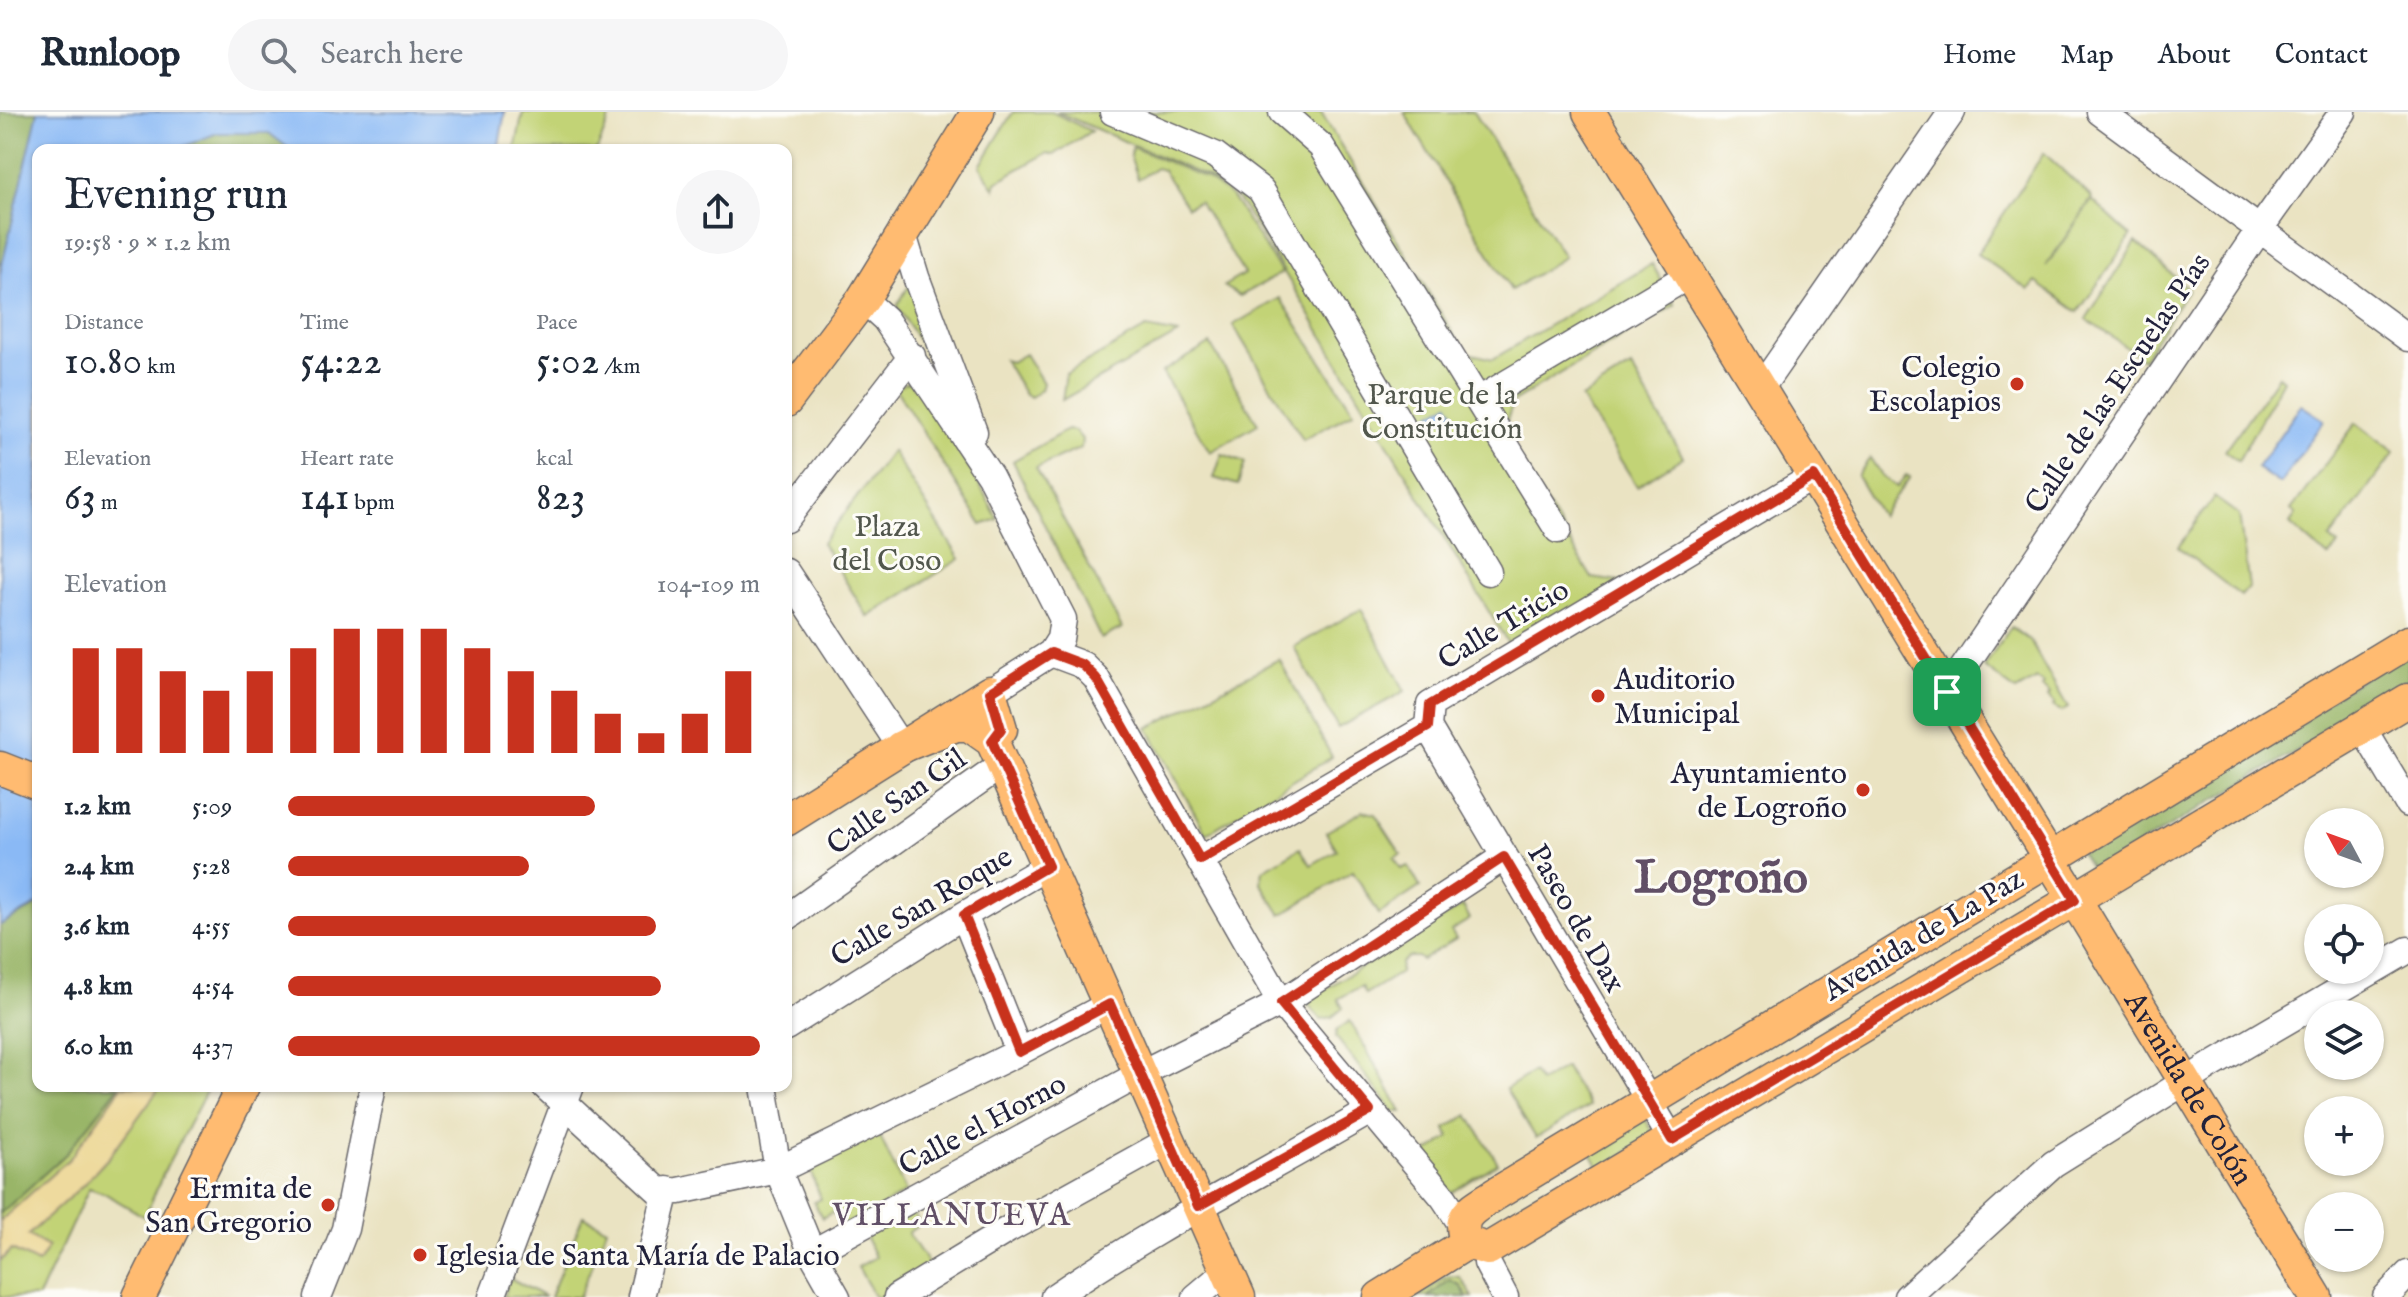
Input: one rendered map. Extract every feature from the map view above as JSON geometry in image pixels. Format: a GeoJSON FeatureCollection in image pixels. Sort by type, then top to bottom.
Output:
{"type":"FeatureCollection","features":[{"type":"Feature","properties":{"kind":"main road"},"geometry":{"type":"LineString","coordinates":[[792,393],[863,299],[902,231],[978,112]]}},
{"type":"Feature","properties":{"kind":"main road","name":"Avenida de Colón"},"geometry":{"type":"LineString","coordinates":[[1589,112],[2316,1297]]}},
{"type":"Feature","properties":{"kind":"main road","name":"Avenida de La Paz"},"geometry":{"type":"LineString","coordinates":[[1380,1297],[1473,1239],[1672,1140],[2408,642]]}},
{"type":"Feature","properties":{"kind":"main road"},"geometry":{"type":"LineString","coordinates":[[792,816],[990,692],[1001,729],[998,752]]}},
{"type":"Feature","properties":{"kind":"main road","name":"Avenida de La Paz"},"geometry":{"type":"LineString","coordinates":[[1473,1239],[1465,1216],[1647,1101],[2062,879],[2362,727],[2408,700]]}},
{"type":"Feature","properties":{"kind":"main road"},"geometry":{"type":"LineString","coordinates":[[901,747],[956,725],[969,725],[998,752],[1234,1284]]}},
{"type":"Feature","properties":{"kind":"main road"},"geometry":{"type":"LineString","coordinates":[[0,756],[32,769]]}},
{"type":"Feature","properties":{"kind":"main road"},"geometry":{"type":"LineString","coordinates":[[0,768],[32,781]]}},
{"type":"Feature","properties":{"kind":"main road"},"geometry":{"type":"LineString","coordinates":[[180,1212],[186,1164],[217,1092]]}},
{"type":"Feature","properties":{"kind":"main road"},"geometry":{"type":"LineString","coordinates":[[139,1297],[240,1092]]}},
{"type":"Feature","properties":{"kind":"main road"},"geometry":{"type":"LineString","coordinates":[[180,1212],[209,1182],[260,1092]]}},
{"type":"Feature","properties":{"kind":"street"},"geometry":{"type":"LineString","coordinates":[[1113,112],[1215,155],[1261,190],[1488,572]]}},
{"type":"Feature","properties":{"kind":"street"},"geometry":{"type":"LineString","coordinates":[[1282,112],[1321,146],[1558,530]]}},
{"type":"Feature","properties":{"kind":"street"},"geometry":{"type":"LineString","coordinates":[[1760,389],[1952,112]]}},
{"type":"Feature","properties":{"kind":"street"},"geometry":{"type":"LineString","coordinates":[[2100,112],[2408,338]]}},
{"type":"Feature","properties":{"kind":"street","name":"Calle de las Escuelas Pías"},"geometry":{"type":"LineString","coordinates":[[1947,692],[2259,230],[2343,112]]}},
{"type":"Feature","properties":{"kind":"street"},"geometry":{"type":"LineString","coordinates":[[902,231],[990,476]]}},
{"type":"Feature","properties":{"kind":"street"},"geometry":{"type":"LineString","coordinates":[[1479,400],[1676,283]]}},
{"type":"Feature","properties":{"kind":"street"},"geometry":{"type":"LineString","coordinates":[[863,299],[885,319],[912,356],[990,476],[1063,619],[1060,639],[1051,653],[990,692]]}},
{"type":"Feature","properties":{"kind":"street"},"geometry":{"type":"LineString","coordinates":[[792,511],[912,356]]}},
{"type":"Feature","properties":{"kind":"street","name":"Calle Tricio"},"geometry":{"type":"LineString","coordinates":[[1428,727],[1430,705],[1814,476]]}},
{"type":"Feature","properties":{"kind":"street"},"geometry":{"type":"LineString","coordinates":[[794,605],[901,747]]}},
{"type":"Feature","properties":{"kind":"street"},"geometry":{"type":"LineString","coordinates":[[1051,653],[1083,665],[1096,678],[1281,1003],[1444,1198],[1473,1239],[1505,1297]]}},
{"type":"Feature","properties":{"kind":"street"},"geometry":{"type":"LineString","coordinates":[[1200,860],[1428,727]]}},
{"type":"Feature","properties":{"kind":"street","name":"Paseo de Dax"},"geometry":{"type":"LineString","coordinates":[[1428,727],[1672,1140]]}},
{"type":"Feature","properties":{"kind":"street"},"geometry":{"type":"LineString","coordinates":[[2362,727],[2408,804]]}},
{"type":"Feature","properties":{"kind":"street","name":"Calle San Gil"},"geometry":{"type":"LineString","coordinates":[[792,913],[998,752]]}},
{"type":"Feature","properties":{"kind":"street","name":"Calle el Horno"},"geometry":{"type":"LineString","coordinates":[[812,1253],[1140,1074],[1281,1003],[1504,857]]}},
{"type":"Feature","properties":{"kind":"street","name":"Calle San Roque"},"geometry":{"type":"LineString","coordinates":[[792,1023],[1048,866]]}},
{"type":"Feature","properties":{"kind":"street"},"geometry":{"type":"LineString","coordinates":[[964,915],[1019,1052]]}},
{"type":"Feature","properties":{"kind":"street"},"geometry":{"type":"LineString","coordinates":[[1907,1297],[2053,1164],[2408,950]]}},
{"type":"Feature","properties":{"kind":"street"},"geometry":{"type":"LineString","coordinates":[[492,1297],[568,1095],[660,1192],[679,1191],[778,1170],[1110,1004]]}},
{"type":"Feature","properties":{"kind":"street"},"geometry":{"type":"LineString","coordinates":[[318,1297],[345,1229],[372,1092]]}},
{"type":"Feature","properties":{"kind":"street"},"geometry":{"type":"LineString","coordinates":[[765,1092],[778,1170],[812,1253],[837,1297]]}},
{"type":"Feature","properties":{"kind":"street"},"geometry":{"type":"LineString","coordinates":[[1054,1297],[1198,1206],[1370,1111]]}},
{"type":"Feature","properties":{"kind":"street"},"geometry":{"type":"LineString","coordinates":[[897,1297],[1009,1229],[1170,1140]]}},
{"type":"Feature","properties":{"kind":"street"},"geometry":{"type":"LineString","coordinates":[[641,1297],[667,1190]]}},
{"type":"Feature","properties":{"kind":"street"},"geometry":{"type":"LineString","coordinates":[[2386,1297],[2408,1274]]}},
{"type":"Feature","properties":{"kind":"street"},"geometry":{"type":"LineString","coordinates":[[1196,1297],[1234,1284]]}},
{"type":"Feature","properties":{"kind":"green space"},"geometry":{"type":"Polygon","coordinates":[[[0,112],[38,112],[0,274],[0,112]]]}},
{"type":"Feature","properties":{"kind":"green space"},"geometry":{"type":"Polygon","coordinates":[[[523,112],[612,112],[599,144],[516,144],[523,112]]]}},
{"type":"Feature","properties":{"kind":"green space"},"geometry":{"type":"Polygon","coordinates":[[[1013,112],[1052,112],[1091,131],[1054,155],[1047,153],[996,182],[995,189],[980,166],[1013,112]]]}},
{"type":"Feature","properties":{"kind":"green space","name":"Parque de la Constitución"},"geometry":{"type":"Polygon","coordinates":[[[1057,112],[1321,112],[1464,352],[1493,359],[1652,264],[1675,305],[1513,402],[1503,433],[1592,578],[1627,583],[1512,650],[1234,194],[1207,177],[1057,112]]]}},
{"type":"Feature","properties":{"kind":"green space"},"geometry":{"type":"Polygon","coordinates":[[[1404,112],[1474,112],[1564,257],[1511,290],[1404,112]]]}},
{"type":"Feature","properties":{"kind":"green space"},"geometry":{"type":"Polygon","coordinates":[[[217,133],[269,133],[283,144],[190,144],[217,133]]]}},
{"type":"Feature","properties":{"kind":"green space"},"geometry":{"type":"Polygon","coordinates":[[[1132,147],[1206,178],[1231,196],[1282,273],[1240,296],[1224,286],[1244,274],[1199,201],[1187,207],[1163,170],[1156,168],[1138,179],[1130,155],[1132,147]]]}},
{"type":"Feature","properties":{"kind":"green space"},"geometry":{"type":"Polygon","coordinates":[[[2044,153],[2092,198],[2046,266],[2092,200],[2131,236],[2078,312],[2036,282],[2029,290],[1977,254],[2044,153]]]}},
{"type":"Feature","properties":{"kind":"green space"},"geometry":{"type":"Polygon","coordinates":[[[2136,242],[2188,289],[2143,359],[2086,319],[2136,242]]]}},
{"type":"Feature","properties":{"kind":"green space"},"geometry":{"type":"Polygon","coordinates":[[[911,282],[958,406],[897,306],[911,282]]]}},
{"type":"Feature","properties":{"kind":"green space"},"geometry":{"type":"Polygon","coordinates":[[[1280,298],[1354,412],[1303,440],[1233,325],[1280,298]]]}},
{"type":"Feature","properties":{"kind":"green space"},"geometry":{"type":"Polygon","coordinates":[[[1146,328],[1178,334],[1062,400],[1066,374],[1146,328]]]}},
{"type":"Feature","properties":{"kind":"green space"},"geometry":{"type":"Polygon","coordinates":[[[1210,344],[1258,424],[1210,452],[1162,372],[1210,344]]]}},
{"type":"Feature","properties":{"kind":"green space"},"geometry":{"type":"Polygon","coordinates":[[[1025,354],[1043,383],[1041,390],[1031,397],[1025,395],[1004,360],[1011,362],[1025,354]]]}},
{"type":"Feature","properties":{"kind":"green space"},"geometry":{"type":"Polygon","coordinates":[[[1631,367],[1683,457],[1637,486],[1581,398],[1631,367]]]}},
{"type":"Feature","properties":{"kind":"green space"},"geometry":{"type":"Polygon","coordinates":[[[2278,376],[2283,380],[2238,461],[2225,451],[2278,376]]]}},
{"type":"Feature","properties":{"kind":"green space"},"geometry":{"type":"Polygon","coordinates":[[[907,382],[915,383],[998,519],[982,525],[895,388],[907,382]]]}},
{"type":"Feature","properties":{"kind":"green space"},"geometry":{"type":"Polygon","coordinates":[[[2356,423],[2395,452],[2330,539],[2338,545],[2328,557],[2290,524],[2296,514],[2291,510],[2356,423]]]}},
{"type":"Feature","properties":{"kind":"green space"},"geometry":{"type":"Polygon","coordinates":[[[1067,430],[1075,431],[1082,439],[1081,448],[1036,468],[1122,628],[1101,639],[1013,461],[1067,430]]]}},
{"type":"Feature","properties":{"kind":"green space","name":"Plaza del Coso"},"geometry":{"type":"Polygon","coordinates":[[[892,451],[960,559],[868,617],[822,543],[892,451]]]}},
{"type":"Feature","properties":{"kind":"green space"},"geometry":{"type":"Polygon","coordinates":[[[1222,454],[1245,462],[1238,485],[1214,478],[1222,454]]]}},
{"type":"Feature","properties":{"kind":"green space"},"geometry":{"type":"Polygon","coordinates":[[[1870,458],[1882,476],[1897,487],[1906,475],[1910,477],[1881,516],[1857,476],[1870,458]]]}},
{"type":"Feature","properties":{"kind":"green space"},"geometry":{"type":"Polygon","coordinates":[[[2214,497],[2239,515],[2249,587],[2241,596],[2178,547],[2214,497]]]}},
{"type":"Feature","properties":{"kind":"green space"},"geometry":{"type":"Polygon","coordinates":[[[1361,609],[1405,691],[1338,728],[1294,647],[1361,609]]]}},
{"type":"Feature","properties":{"kind":"green space"},"geometry":{"type":"Polygon","coordinates":[[[2011,627],[2030,641],[2068,708],[2061,712],[2053,706],[2055,703],[2048,697],[2050,694],[2037,679],[2016,691],[1984,667],[2011,627]]]}},
{"type":"Feature","properties":{"kind":"green space"},"geometry":{"type":"Polygon","coordinates":[[[2408,651],[2408,685],[2093,872],[2080,852],[2408,651]]]}},
{"type":"Feature","properties":{"kind":"green space"},"geometry":{"type":"Polygon","coordinates":[[[1279,659],[1332,757],[1206,834],[1148,728],[1279,659]]]}},
{"type":"Feature","properties":{"kind":"green space"},"geometry":{"type":"Polygon","coordinates":[[[1363,811],[1375,814],[1401,854],[1394,858],[1401,869],[1408,866],[1420,887],[1379,914],[1353,871],[1281,915],[1261,883],[1263,870],[1300,848],[1311,865],[1337,850],[1326,832],[1363,811]]]}},
{"type":"Feature","properties":{"kind":"green space"},"geometry":{"type":"Polygon","coordinates":[[[1463,906],[1470,919],[1451,931],[1456,939],[1422,960],[1408,957],[1401,963],[1400,973],[1365,994],[1361,986],[1338,999],[1343,1008],[1332,1017],[1321,1019],[1305,1001],[1463,906]]]}},
{"type":"Feature","properties":{"kind":"green space"},"geometry":{"type":"Polygon","coordinates":[[[32,908],[32,1092],[206,1092],[163,1174],[145,1217],[104,1193],[89,1188],[38,1297],[0,1297],[0,925],[32,908]]]}},
{"type":"Feature","properties":{"kind":"green space"},"geometry":{"type":"Polygon","coordinates":[[[32,908],[32,1092],[114,1092],[66,1154],[0,1214],[0,925],[32,908]]]}},
{"type":"Feature","properties":{"kind":"green space"},"geometry":{"type":"Polygon","coordinates":[[[1350,1021],[1402,1112],[1394,1112],[1336,1037],[1337,1030],[1350,1021]]]}},
{"type":"Feature","properties":{"kind":"green space"},"geometry":{"type":"Polygon","coordinates":[[[1565,1067],[1589,1106],[1536,1138],[1506,1089],[1533,1072],[1540,1082],[1565,1067]]]}},
{"type":"Feature","properties":{"kind":"green space"},"geometry":{"type":"Polygon","coordinates":[[[1642,1114],[1655,1135],[1600,1169],[1586,1145],[1642,1114]]]}},
{"type":"Feature","properties":{"kind":"green space"},"geometry":{"type":"Polygon","coordinates":[[[1468,1115],[1498,1163],[1451,1193],[1426,1153],[1450,1137],[1445,1129],[1468,1115]]]}},
{"type":"Feature","properties":{"kind":"green space"},"geometry":{"type":"Polygon","coordinates":[[[878,1132],[906,1192],[844,1229],[833,1212],[822,1218],[814,1202],[821,1199],[810,1170],[878,1132]]]}},
{"type":"Feature","properties":{"kind":"green space"},"geometry":{"type":"Polygon","coordinates":[[[908,1204],[920,1224],[908,1233],[931,1268],[886,1297],[875,1297],[858,1267],[875,1257],[862,1229],[908,1204]]]}},
{"type":"Feature","properties":{"kind":"green space"},"geometry":{"type":"Polygon","coordinates":[[[583,1216],[607,1228],[579,1297],[550,1297],[583,1216]]]}},
{"type":"Feature","properties":{"kind":"green space"},"geometry":{"type":"Polygon","coordinates":[[[1448,1276],[1460,1277],[1473,1297],[1417,1297],[1448,1276]]]}},
{"type":"Feature","properties":{"kind":"green space"},"geometry":{"type":"Polygon","coordinates":[[[510,1278],[545,1297],[503,1297],[510,1278]]]}},
{"type":"Feature","properties":{"kind":"green space"},"geometry":{"type":"Polygon","coordinates":[[[1450,1280],[1460,1285],[1467,1297],[1427,1297],[1450,1280]]]}},
{"type":"Feature","properties":{"kind":"sand"},"geometry":{"type":"Polygon","coordinates":[[[118,1092],[157,1092],[109,1157],[28,1235],[48,1247],[38,1263],[12,1250],[0,1261],[0,1221],[70,1158],[118,1092]]]}},
{"type":"Feature","properties":{"kind":"water"},"geometry":{"type":"Polygon","coordinates":[[[38,112],[505,112],[499,144],[283,144],[269,133],[217,133],[190,144],[32,144],[32,907],[0,925],[0,274],[38,112]]]}},
{"type":"Feature","properties":{"kind":"water"},"geometry":{"type":"Polygon","coordinates":[[[1449,403],[1454,412],[1428,428],[1423,419],[1449,403]]]}},
{"type":"Feature","properties":{"kind":"water"},"geometry":{"type":"Polygon","coordinates":[[[2301,405],[2324,420],[2280,484],[2257,468],[2301,405]]]}},
{"type":"Feature","properties":{"kind":"place","name":"Colegio Escolapios"},"geometry":{"type":"Point","coordinates":[2017,384]}},
{"type":"Feature","properties":{"kind":"place","name":"Auditorio Municipal"},"geometry":{"type":"Point","coordinates":[1598,696]}},
{"type":"Feature","properties":{"kind":"place","name":"Ayuntamiento de Logroño"},"geometry":{"type":"Point","coordinates":[1863,790]}},
{"type":"Feature","properties":{"kind":"place","name":"Ermita de San Gregorio"},"geometry":{"type":"Point","coordinates":[328,1205]}},
{"type":"Feature","properties":{"kind":"place","name":"Iglesia de Santa María de Palacio"},"geometry":{"type":"Point","coordinates":[420,1255]}},
{"type":"Feature","properties":{"kind":"district","name":"Logroño"},"geometry":{"type":"Point","coordinates":[1721,876]}},
{"type":"Feature","properties":{"kind":"district","name":"VILLANUEVA"},"geometry":{"type":"Point","coordinates":[952,1214]}},
{"type":"Feature","properties":{"kind":"route"},"geometry":{"type":"LineString","coordinates":[[1814,476],[1947,692],[2075,900],[1672,1140],[1504,857],[1281,1003],[1370,1111],[1198,1206],[1110,1004],[1019,1052],[964,915],[1048,866],[992,741],[1001,729],[990,692],[1051,653],[1083,665],[1096,678],[1200,860],[1428,727],[1430,705],[1814,476]]}}]}
